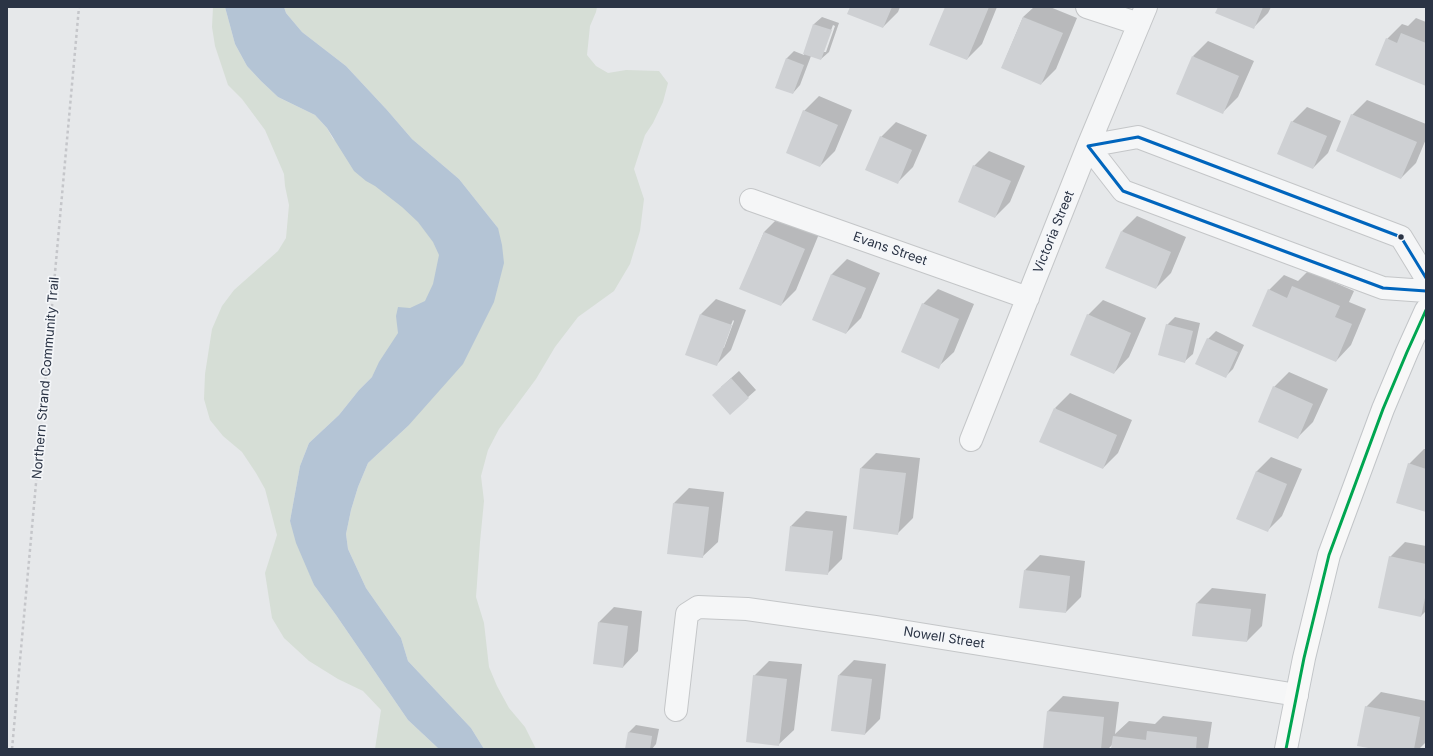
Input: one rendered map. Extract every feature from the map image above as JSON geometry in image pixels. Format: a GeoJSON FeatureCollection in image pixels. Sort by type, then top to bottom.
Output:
{"type":"FeatureCollection","features":[{"type":"Feature","properties":{"kind":"main road"},"geometry":{"type":"LineString","coordinates":[[1286,749],[1329,555],[1383,410],[1426,310]]}},
{"type":"Feature","properties":{"kind":"street"},"geometry":{"type":"LineString","coordinates":[[1087,7],[1143,16]]}},
{"type":"Feature","properties":{"kind":"street","name":"Victoria Street"},"geometry":{"type":"LineString","coordinates":[[971,440],[1088,146],[1143,16]]}},
{"type":"Feature","properties":{"kind":"street"},"geometry":{"type":"LineString","coordinates":[[1426,278],[1401,237],[1138,137],[1088,146],[1124,191],[1383,288],[1426,291]]}},
{"type":"Feature","properties":{"kind":"street","name":"Evans Street"},"geometry":{"type":"LineString","coordinates":[[751,200],[1028,298]]}},
{"type":"Feature","properties":{"kind":"street","name":"Nowell Street"},"geometry":{"type":"LineString","coordinates":[[676,710],[687,614],[698,607],[747,609],[875,627],[1297,695]]}},
{"type":"Feature","properties":{"kind":"path","name":"Northern Strand Community Trail"},"geometry":{"type":"LineString","coordinates":[[12,749],[79,7]]}},
{"type":"Feature","properties":{"kind":"shaded area"},"geometry":{"type":"Polygon","coordinates":[[[213,7],[225,7],[235,44],[247,66],[278,97],[315,115],[327,128],[333,139],[391,172],[466,292],[372,377],[359,390],[339,415],[309,443],[300,466],[290,521],[314,585],[408,720],[439,749],[375,749],[381,710],[363,691],[338,679],[309,661],[284,638],[272,618],[265,573],[277,535],[265,489],[242,452],[223,436],[210,420],[204,399],[205,374],[212,329],[222,306],[234,290],[278,251],[286,238],[289,205],[284,174],[265,130],[242,99],[228,85],[215,46],[212,27],[213,7]]]}},
{"type":"Feature","properties":{"kind":"shaded area"},"geometry":{"type":"Polygon","coordinates":[[[284,7],[597,7],[590,26],[587,55],[596,66],[608,73],[626,70],[659,71],[668,83],[663,102],[653,123],[645,135],[634,169],[644,199],[640,231],[630,264],[614,291],[578,317],[555,347],[536,379],[499,429],[488,450],[481,476],[484,501],[476,597],[484,623],[489,667],[509,708],[525,727],[536,749],[484,749],[471,728],[408,661],[401,638],[366,588],[348,549],[346,534],[358,487],[368,463],[408,426],[498,228],[459,179],[412,139],[346,66],[302,32],[286,13],[284,7]]]}},
{"type":"Feature","properties":{"kind":"water"},"geometry":{"type":"Polygon","coordinates":[[[225,7],[284,7],[286,13],[302,32],[346,66],[412,139],[459,179],[498,228],[504,263],[494,302],[463,364],[408,426],[368,463],[358,487],[346,534],[348,549],[366,588],[401,638],[408,661],[471,728],[484,749],[439,749],[408,720],[314,585],[296,543],[290,521],[300,466],[309,443],[339,415],[359,390],[372,377],[379,362],[398,333],[396,316],[398,307],[410,308],[425,301],[433,284],[439,255],[433,242],[418,222],[402,207],[354,171],[327,128],[315,115],[278,97],[247,66],[235,44],[225,7]]]}},
{"type":"Feature","properties":{"kind":"building"},"geometry":{"type":"Polygon","coordinates":[[[850,7],[892,7],[883,28],[847,14],[850,7]]]}},
{"type":"Feature","properties":{"kind":"building"},"geometry":{"type":"Polygon","coordinates":[[[945,7],[989,7],[967,60],[929,45],[945,7]]]}},
{"type":"Feature","properties":{"kind":"building"},"geometry":{"type":"Polygon","coordinates":[[[1218,7],[1263,7],[1254,29],[1215,13],[1218,7]]]}},
{"type":"Feature","properties":{"kind":"building"},"geometry":{"type":"Polygon","coordinates":[[[1023,17],[1063,33],[1041,85],[1001,68],[1023,17]]]}},
{"type":"Feature","properties":{"kind":"building"},"geometry":{"type":"Polygon","coordinates":[[[813,24],[832,30],[821,60],[803,54],[813,24]]]}},
{"type":"Feature","properties":{"kind":"building"},"geometry":{"type":"Polygon","coordinates":[[[1401,33],[1426,43],[1426,86],[1375,65],[1386,38],[1397,43],[1401,33]]]}},
{"type":"Feature","properties":{"kind":"building"},"geometry":{"type":"Polygon","coordinates":[[[1192,56],[1239,76],[1223,114],[1176,94],[1192,56]]]}},
{"type":"Feature","properties":{"kind":"building"},"geometry":{"type":"Polygon","coordinates":[[[786,58],[804,65],[793,94],[775,88],[786,58]]]}},
{"type":"Feature","properties":{"kind":"building"},"geometry":{"type":"Polygon","coordinates":[[[803,110],[838,125],[820,167],[786,153],[803,110]]]}},
{"type":"Feature","properties":{"kind":"building"},"geometry":{"type":"Polygon","coordinates":[[[1351,114],[1417,142],[1401,179],[1336,151],[1351,114]]]}},
{"type":"Feature","properties":{"kind":"building"},"geometry":{"type":"Polygon","coordinates":[[[1291,121],[1327,136],[1313,169],[1277,154],[1291,121]]]}},
{"type":"Feature","properties":{"kind":"building"},"geometry":{"type":"Polygon","coordinates":[[[880,136],[912,150],[898,184],[865,170],[880,136]]]}},
{"type":"Feature","properties":{"kind":"building"},"geometry":{"type":"Polygon","coordinates":[[[973,165],[1011,181],[995,218],[958,202],[973,165]]]}},
{"type":"Feature","properties":{"kind":"building"},"geometry":{"type":"Polygon","coordinates":[[[1121,231],[1171,252],[1156,289],[1105,268],[1121,231]]]}},
{"type":"Feature","properties":{"kind":"building"},"geometry":{"type":"Polygon","coordinates":[[[764,232],[805,249],[781,306],[739,289],[764,232]]]}},
{"type":"Feature","properties":{"kind":"building"},"geometry":{"type":"Polygon","coordinates":[[[831,274],[866,288],[846,334],[812,320],[831,274]]]}},
{"type":"Feature","properties":{"kind":"building"},"geometry":{"type":"Polygon","coordinates":[[[1292,286],[1340,306],[1335,317],[1352,324],[1336,362],[1252,326],[1268,289],[1287,298],[1292,286]]]}},
{"type":"Feature","properties":{"kind":"building"},"geometry":{"type":"Polygon","coordinates":[[[922,303],[959,319],[939,369],[901,352],[922,303]]]}},
{"type":"Feature","properties":{"kind":"building"},"geometry":{"type":"Polygon","coordinates":[[[700,314],[732,325],[717,366],[685,355],[700,314]]]}},
{"type":"Feature","properties":{"kind":"building"},"geometry":{"type":"Polygon","coordinates":[[[1087,314],[1131,333],[1114,374],[1070,355],[1087,314]]]}},
{"type":"Feature","properties":{"kind":"building"},"geometry":{"type":"Polygon","coordinates":[[[1166,324],[1193,331],[1185,363],[1158,355],[1166,324]]]}},
{"type":"Feature","properties":{"kind":"building"},"geometry":{"type":"Polygon","coordinates":[[[1207,338],[1238,352],[1226,378],[1195,364],[1207,338]]]}},
{"type":"Feature","properties":{"kind":"building"},"geometry":{"type":"Polygon","coordinates":[[[731,378],[749,398],[730,415],[712,395],[731,378]]]}},
{"type":"Feature","properties":{"kind":"building"},"geometry":{"type":"Polygon","coordinates":[[[1273,386],[1313,404],[1298,439],[1258,422],[1273,386]]]}},
{"type":"Feature","properties":{"kind":"building"},"geometry":{"type":"Polygon","coordinates":[[[1054,408],[1117,435],[1103,469],[1039,442],[1054,408]]]}},
{"type":"Feature","properties":{"kind":"building"},"geometry":{"type":"Polygon","coordinates":[[[1408,463],[1426,469],[1426,512],[1396,503],[1408,463]]]}},
{"type":"Feature","properties":{"kind":"building"},"geometry":{"type":"Polygon","coordinates":[[[860,468],[906,473],[898,535],[853,529],[860,468]]]}},
{"type":"Feature","properties":{"kind":"building"},"geometry":{"type":"Polygon","coordinates":[[[1256,471],[1287,484],[1268,532],[1236,519],[1256,471]]]}},
{"type":"Feature","properties":{"kind":"building"},"geometry":{"type":"Polygon","coordinates":[[[673,503],[709,507],[703,558],[667,554],[673,503]]]}},
{"type":"Feature","properties":{"kind":"building"},"geometry":{"type":"Polygon","coordinates":[[[790,526],[833,531],[828,575],[785,571],[790,526]]]}},
{"type":"Feature","properties":{"kind":"building"},"geometry":{"type":"Polygon","coordinates":[[[1389,556],[1426,564],[1426,593],[1421,617],[1378,608],[1389,556]]]}},
{"type":"Feature","properties":{"kind":"building"},"geometry":{"type":"Polygon","coordinates":[[[1024,570],[1070,576],[1066,613],[1019,608],[1024,570]]]}},
{"type":"Feature","properties":{"kind":"building"},"geometry":{"type":"Polygon","coordinates":[[[1196,603],[1251,609],[1247,642],[1192,636],[1196,603]]]}},
{"type":"Feature","properties":{"kind":"building"},"geometry":{"type":"Polygon","coordinates":[[[598,622],[628,626],[623,668],[593,664],[598,622]]]}},
{"type":"Feature","properties":{"kind":"building"},"geometry":{"type":"Polygon","coordinates":[[[753,675],[787,679],[779,746],[746,742],[753,675]]]}},
{"type":"Feature","properties":{"kind":"building"},"geometry":{"type":"Polygon","coordinates":[[[838,675],[872,679],[865,735],[831,731],[838,675]]]}},
{"type":"Feature","properties":{"kind":"building"},"geometry":{"type":"Polygon","coordinates":[[[1365,706],[1420,717],[1414,749],[1374,749],[1357,746],[1365,706]]]}},
{"type":"Feature","properties":{"kind":"building"},"geometry":{"type":"Polygon","coordinates":[[[1047,711],[1104,717],[1101,749],[1043,749],[1047,711]]]}},
{"type":"Feature","properties":{"kind":"building"},"geometry":{"type":"Polygon","coordinates":[[[1147,731],[1197,737],[1196,749],[1111,749],[1113,736],[1146,740],[1147,731]]]}},
{"type":"Feature","properties":{"kind":"building"},"geometry":{"type":"Polygon","coordinates":[[[628,732],[652,736],[650,749],[625,749],[628,732]]]}},
{"type":"Feature","properties":{"kind":"transit line"},"geometry":{"type":"LineString","coordinates":[[1426,278],[1401,237],[1138,137],[1088,146],[1123,191],[1383,288],[1426,291]]}},
{"type":"Feature","properties":{"kind":"transit line"},"geometry":{"type":"LineString","coordinates":[[1286,749],[1304,658],[1329,555],[1383,409],[1426,310]]}}]}
